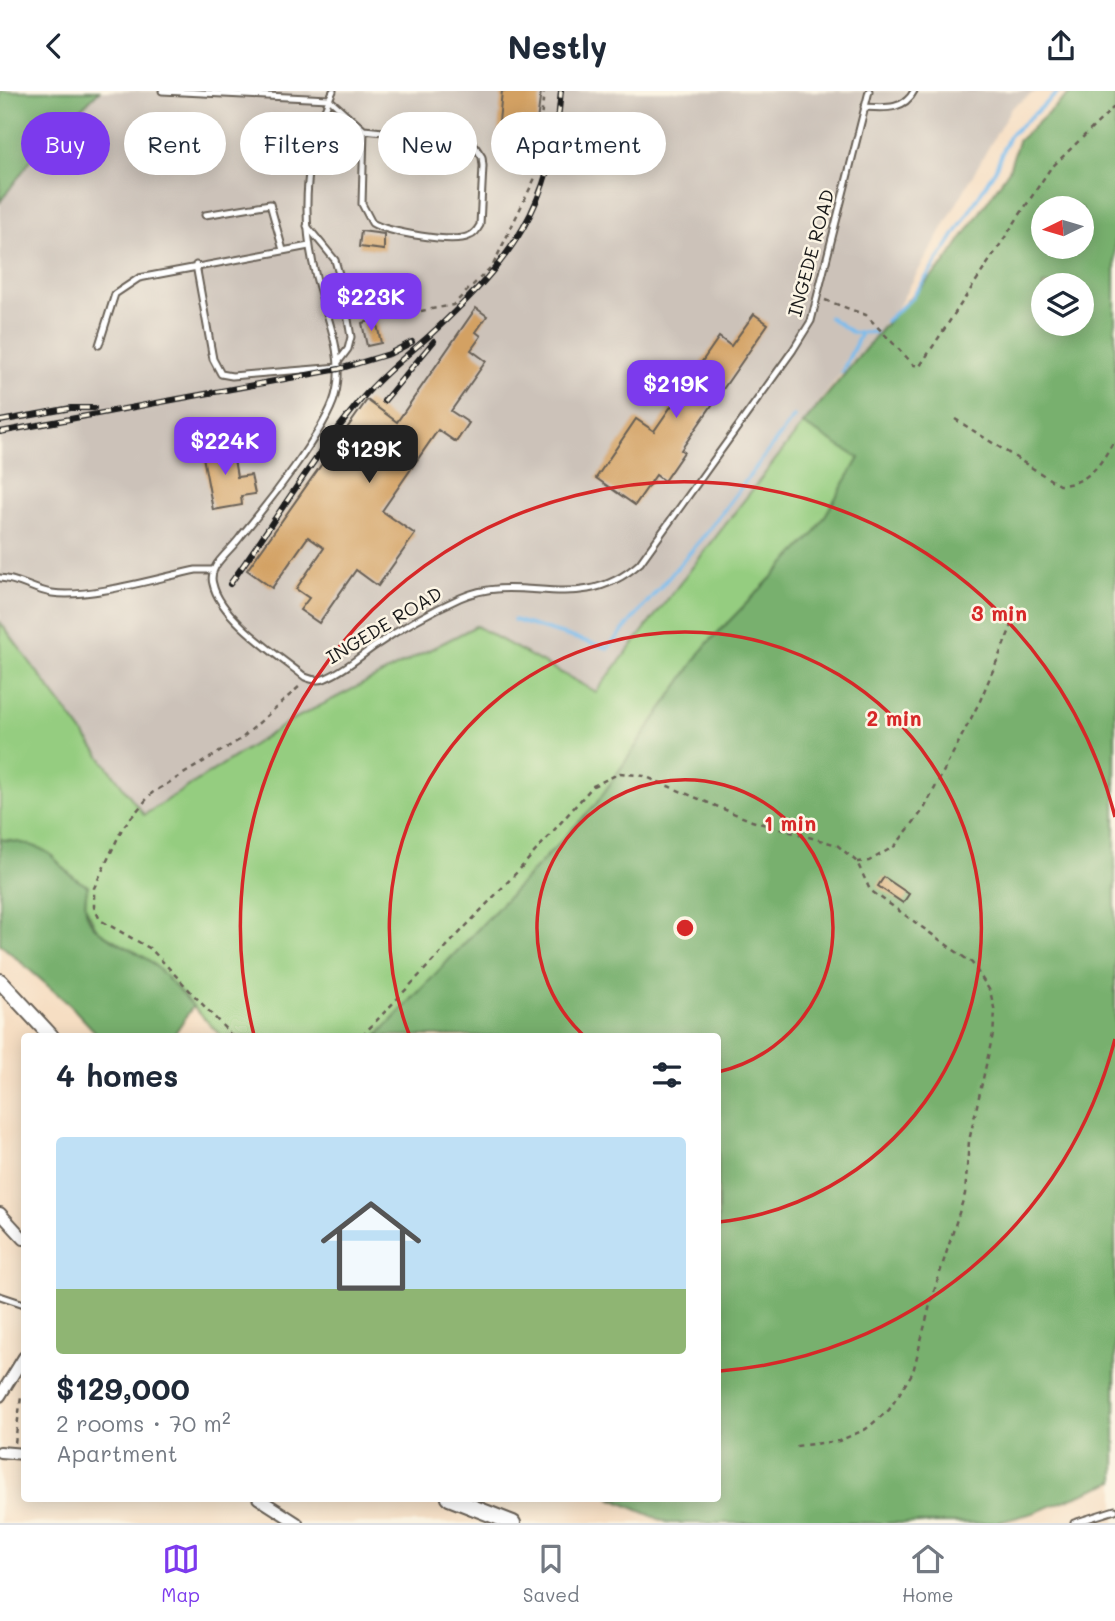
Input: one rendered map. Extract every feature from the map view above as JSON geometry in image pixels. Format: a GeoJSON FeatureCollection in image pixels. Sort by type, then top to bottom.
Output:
{"type":"FeatureCollection","features":[{"type":"Feature","properties":{"kind":"street"},"geometry":{"type":"LineString","coordinates":[[0,981],[48,1033]]}},
{"type":"Feature","properties":{"kind":"street"},"geometry":{"type":"LineString","coordinates":[[0,1213],[21,1237]]}},
{"type":"Feature","properties":{"kind":"street"},"geometry":{"type":"LineString","coordinates":[[0,1396],[21,1362]]}},
{"type":"Feature","properties":{"kind":"street"},"geometry":{"type":"LineString","coordinates":[[0,1452],[19,1454]]}},
{"type":"Feature","properties":{"kind":"street"},"geometry":{"type":"LineString","coordinates":[[264,1502],[297,1523]]}},
{"type":"Feature","properties":{"kind":"street"},"geometry":{"type":"LineString","coordinates":[[459,1502],[513,1523]]}},
{"type":"Feature","properties":{"kind":"lane"},"geometry":{"type":"LineString","coordinates":[[162,91],[330,99],[344,112]]}},
{"type":"Feature","properties":{"kind":"lane"},"geometry":{"type":"LineString","coordinates":[[0,578],[16,580],[52,593],[77,594],[196,570],[214,570],[322,425],[335,397],[339,364],[309,246],[307,185],[320,119],[333,91]]}},
{"type":"Feature","properties":{"kind":"lane","name":"INGEDE ROAD"},"geometry":{"type":"LineString","coordinates":[[214,570],[215,591],[230,613],[309,678],[327,678],[379,643],[471,594],[495,589],[591,590],[628,573],[650,551],[793,351],[811,321],[819,298],[869,91]]}},
{"type":"Feature","properties":{"kind":"lane"},"geometry":{"type":"LineString","coordinates":[[864,107],[896,107],[906,102],[914,91]]}},
{"type":"Feature","properties":{"kind":"lane"},"geometry":{"type":"LineString","coordinates":[[364,130],[441,138],[474,145],[482,157],[483,166],[480,225],[476,232],[466,238],[444,238],[390,230],[372,223],[362,204],[364,130]]}},
{"type":"Feature","properties":{"kind":"lane"},"geometry":{"type":"LineString","coordinates":[[205,215],[271,205],[283,250]]}},
{"type":"Feature","properties":{"kind":"lane"},"geometry":{"type":"LineString","coordinates":[[307,226],[335,260],[351,337],[348,349],[339,364]]}},
{"type":"Feature","properties":{"kind":"lane"},"geometry":{"type":"LineString","coordinates":[[99,345],[108,307],[115,294],[139,278],[196,265],[309,246]]}},
{"type":"Feature","properties":{"kind":"lane"},"geometry":{"type":"LineString","coordinates":[[196,265],[212,359],[221,374],[232,376],[339,364]]}},
{"type":"Feature","properties":{"kind":"lane"},"geometry":{"type":"LineString","coordinates":[[0,1296],[21,1303]]}},
{"type":"Feature","properties":{"kind":"lane"},"geometry":{"type":"LineString","coordinates":[[1074,1523],[1115,1510]]}},
{"type":"Feature","properties":{"kind":"path"},"geometry":{"type":"LineString","coordinates":[[819,298],[866,315],[914,365],[920,366],[1050,169],[1115,106]]}},
{"type":"Feature","properties":{"kind":"path"},"geometry":{"type":"LineString","coordinates":[[955,419],[1059,485],[1074,485],[1090,476],[1115,439]]}},
{"type":"Feature","properties":{"kind":"path"},"geometry":{"type":"LineString","coordinates":[[857,862],[870,861],[895,846],[924,809],[980,701],[1018,611]]}},
{"type":"Feature","properties":{"kind":"path"},"geometry":{"type":"LineString","coordinates":[[229,1033],[151,949],[100,920],[94,907],[94,888],[123,827],[152,793],[242,739],[309,678]]}},
{"type":"Feature","properties":{"kind":"path"},"geometry":{"type":"LineString","coordinates":[[365,1033],[518,871],[593,786],[612,775],[628,773],[644,776],[752,821],[837,845],[857,862],[870,890],[972,963],[990,991],[995,1023],[969,1141],[965,1194],[931,1301],[913,1372],[889,1410],[866,1429],[839,1441],[796,1446]]}},
{"type":"Feature","properties":{"kind":"path"},"geometry":{"type":"LineString","coordinates":[[19,1454],[18,1410],[21,1397]]}},
{"type":"Feature","properties":{"kind":"shaded area"},"geometry":{"type":"Polygon","coordinates":[[[99,91],[1036,91],[1011,108],[894,314],[837,379],[596,692],[476,626],[290,721],[143,815],[0,622],[0,202],[21,174],[110,175],[110,112],[78,112],[99,91]]]}},
{"type":"Feature","properties":{"kind":"green space"},"geometry":{"type":"Polygon","coordinates":[[[0,91],[99,91],[78,112],[21,112],[21,174],[0,202],[0,91]]]}},
{"type":"Feature","properties":{"kind":"green space"},"geometry":{"type":"Polygon","coordinates":[[[1072,91],[1115,91],[1115,1481],[1033,1513],[996,1523],[668,1523],[619,1502],[721,1502],[721,1033],[380,1033],[596,804],[706,645],[815,533],[859,458],[803,424],[894,314],[945,263],[1009,170],[1018,141],[1072,91]]]}},
{"type":"Feature","properties":{"kind":"green space"},"geometry":{"type":"Polygon","coordinates":[[[803,424],[860,458],[815,533],[706,645],[596,804],[380,1033],[218,1033],[150,961],[97,930],[85,906],[87,886],[41,849],[0,839],[0,622],[144,815],[290,721],[476,626],[596,692],[803,424]]]}},
{"type":"Feature","properties":{"kind":"green space"},"geometry":{"type":"Polygon","coordinates":[[[0,839],[42,849],[73,877],[88,886],[85,903],[94,926],[151,962],[193,1006],[175,1033],[96,1033],[70,1005],[0,944],[0,839]]]}},
{"type":"Feature","properties":{"kind":"building"},"geometry":{"type":"Polygon","coordinates":[[[502,91],[541,91],[538,112],[500,112],[502,91]]]}},
{"type":"Feature","properties":{"kind":"building"},"geometry":{"type":"Polygon","coordinates":[[[361,231],[384,234],[384,250],[359,247],[361,231]]]}},
{"type":"Feature","properties":{"kind":"building"},"geometry":{"type":"Polygon","coordinates":[[[476,308],[487,316],[476,332],[481,336],[471,350],[486,361],[451,411],[469,423],[456,442],[438,430],[382,511],[415,534],[378,586],[356,570],[319,623],[300,610],[309,598],[296,589],[324,548],[308,537],[272,588],[247,570],[367,400],[397,422],[476,308]]]}},
{"type":"Feature","properties":{"kind":"building"},"geometry":{"type":"Polygon","coordinates":[[[754,314],[768,324],[681,450],[684,452],[664,481],[656,475],[635,505],[596,478],[636,419],[654,431],[719,337],[731,346],[754,314]]]}},
{"type":"Feature","properties":{"kind":"building"},"geometry":{"type":"Polygon","coordinates":[[[376,320],[381,343],[367,346],[362,323],[376,320]]]}},
{"type":"Feature","properties":{"kind":"building"},"geometry":{"type":"Polygon","coordinates":[[[231,441],[237,477],[251,475],[255,494],[241,496],[242,505],[213,510],[201,446],[231,441]]]}},
{"type":"Feature","properties":{"kind":"building"},"geometry":{"type":"Polygon","coordinates":[[[884,877],[909,894],[903,903],[878,886],[884,877]]]}},
{"type":"Feature","properties":{"kind":"waterway"},"geometry":{"type":"LineString","coordinates":[[886,321],[912,298],[947,247],[995,170],[1009,136],[1060,91]]}},
{"type":"Feature","properties":{"kind":"waterway"},"geometry":{"type":"LineString","coordinates":[[829,317],[853,333],[874,332]]}},
{"type":"Feature","properties":{"kind":"waterway"},"geometry":{"type":"LineString","coordinates":[[842,372],[860,335]]}},
{"type":"Feature","properties":{"kind":"waterway"},"geometry":{"type":"LineString","coordinates":[[514,620],[608,648],[705,535],[794,417]]}},
{"type":"Feature","properties":{"kind":"railway"},"geometry":{"type":"LineString","coordinates":[[230,584],[359,402],[484,281],[523,229],[548,168],[561,91]]}},
{"type":"Feature","properties":{"kind":"railway"},"geometry":{"type":"LineString","coordinates":[[384,401],[434,341]]}},
{"type":"Feature","properties":{"kind":"railway"},"geometry":{"type":"LineString","coordinates":[[0,432],[339,369],[389,354],[412,342]]}},
{"type":"Feature","properties":{"kind":"railway"},"geometry":{"type":"LineString","coordinates":[[0,421],[71,408],[94,408]]}}]}
